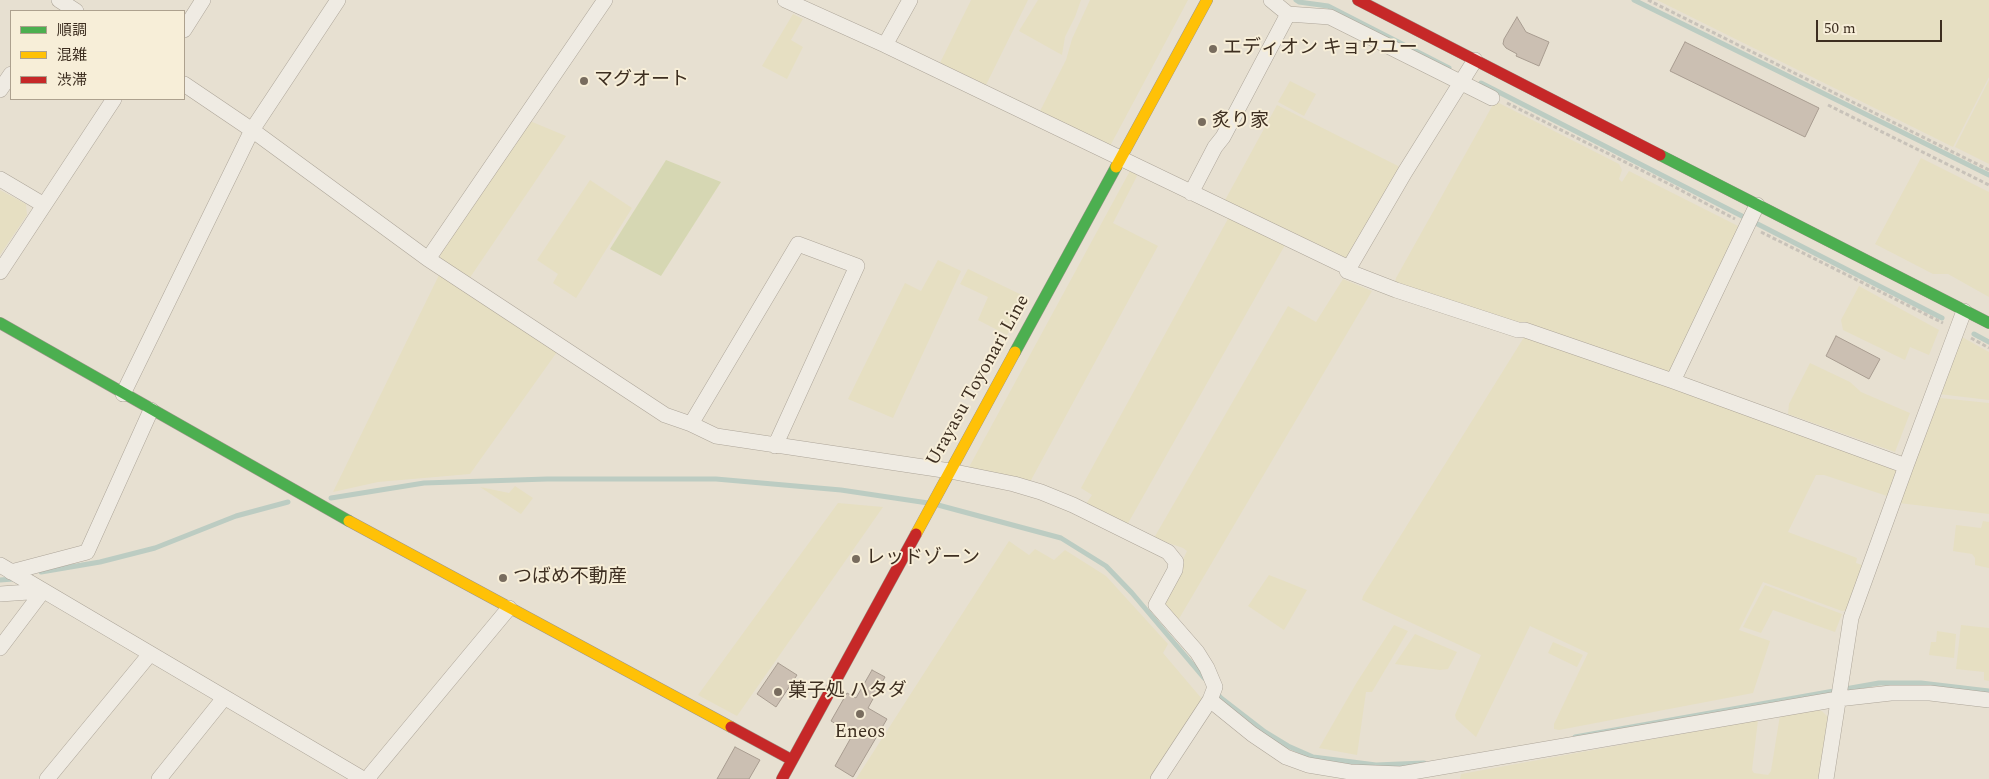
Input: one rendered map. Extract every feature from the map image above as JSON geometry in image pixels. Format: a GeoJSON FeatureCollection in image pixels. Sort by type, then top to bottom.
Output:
{"type":"FeatureCollection","features":[{"type":"Feature","properties":{"kind":"street"},"geometry":{"type":"LineString","coordinates":[[185,28],[203,0]]}},
{"type":"Feature","properties":{"kind":"street"},"geometry":{"type":"LineString","coordinates":[[123,394],[252,130],[338,0]]}},
{"type":"Feature","properties":{"kind":"street"},"geometry":{"type":"LineString","coordinates":[[428,259],[605,0]]}},
{"type":"Feature","properties":{"kind":"street"},"geometry":{"type":"LineString","coordinates":[[785,0],[885,45],[1349,268],[1348,271],[1396,290],[1518,330],[1525,330],[1674,381],[1906,466]]}},
{"type":"Feature","properties":{"kind":"street"},"geometry":{"type":"LineString","coordinates":[[885,45],[910,0]]}},
{"type":"Feature","properties":{"kind":"street","name":"Urayasu Toyonari Line"},"geometry":{"type":"LineString","coordinates":[[782,779],[1207,0]]}},
{"type":"Feature","properties":{"kind":"street"},"geometry":{"type":"LineString","coordinates":[[1271,0],[1288,14],[1330,17],[1492,98]]}},
{"type":"Feature","properties":{"kind":"street"},"geometry":{"type":"LineString","coordinates":[[1358,0],[1475,60],[1752,215],[1989,323]]}},
{"type":"Feature","properties":{"kind":"street"},"geometry":{"type":"LineString","coordinates":[[58,4],[73,10]]}},
{"type":"Feature","properties":{"kind":"street"},"geometry":{"type":"LineString","coordinates":[[1191,193],[1288,14]]}},
{"type":"Feature","properties":{"kind":"street"},"geometry":{"type":"LineString","coordinates":[[1349,268],[1405,172],[1475,60]]}},
{"type":"Feature","properties":{"kind":"street"},"geometry":{"type":"LineString","coordinates":[[0,90],[10,75]]}},
{"type":"Feature","properties":{"kind":"street"},"geometry":{"type":"LineString","coordinates":[[185,85],[252,130],[428,259],[665,415],[716,436],[950,472],[1014,484],[1041,492],[1073,505],[1168,552],[1176,562],[1174,570],[1156,604],[1197,652],[1208,668],[1212,694],[1252,734],[1286,757],[1308,765],[1349,776],[1401,774],[1839,692],[1930,693],[1989,700]]}},
{"type":"Feature","properties":{"kind":"street"},"geometry":{"type":"LineString","coordinates":[[0,272],[113,100]]}},
{"type":"Feature","properties":{"kind":"street"},"geometry":{"type":"LineString","coordinates":[[0,180],[44,205]]}},
{"type":"Feature","properties":{"kind":"street"},"geometry":{"type":"LineString","coordinates":[[1674,381],[1752,215]]}},
{"type":"Feature","properties":{"kind":"street"},"geometry":{"type":"LineString","coordinates":[[690,424],[798,244],[857,266],[775,446]]}},
{"type":"Feature","properties":{"kind":"street"},"geometry":{"type":"LineString","coordinates":[[1826,779],[1852,618],[1964,311]]}},
{"type":"Feature","properties":{"kind":"street"},"geometry":{"type":"LineString","coordinates":[[0,323],[289,488],[792,760]]}},
{"type":"Feature","properties":{"kind":"street"},"geometry":{"type":"LineString","coordinates":[[6,568],[87,552],[151,410]]}},
{"type":"Feature","properties":{"kind":"street"},"geometry":{"type":"LineString","coordinates":[[6,568],[363,779]]}},
{"type":"Feature","properties":{"kind":"street"},"geometry":{"type":"LineString","coordinates":[[0,594],[43,591]]}},
{"type":"Feature","properties":{"kind":"street"},"geometry":{"type":"LineString","coordinates":[[0,648],[43,591]]}},
{"type":"Feature","properties":{"kind":"street"},"geometry":{"type":"LineString","coordinates":[[369,779],[371,774],[509,608]]}},
{"type":"Feature","properties":{"kind":"street"},"geometry":{"type":"LineString","coordinates":[[46,779],[150,654]]}},
{"type":"Feature","properties":{"kind":"street"},"geometry":{"type":"LineString","coordinates":[[1158,779],[1212,694]]}},
{"type":"Feature","properties":{"kind":"street"},"geometry":{"type":"LineString","coordinates":[[159,779],[224,698]]}},
{"type":"Feature","properties":{"kind":"path"},"geometry":{"type":"LineString","coordinates":[[1648,0],[1989,170]]}},
{"type":"Feature","properties":{"kind":"path"},"geometry":{"type":"LineString","coordinates":[[1828,105],[1989,185]]}},
{"type":"Feature","properties":{"kind":"shaded area"},"geometry":{"type":"Polygon","coordinates":[[[971,0],[1028,0],[986,85],[940,63],[971,0]]]}},
{"type":"Feature","properties":{"kind":"shaded area"},"geometry":{"type":"Polygon","coordinates":[[[1038,0],[1081,0],[1065,37],[1062,55],[1019,31],[1038,0]]]}},
{"type":"Feature","properties":{"kind":"shaded area"},"geometry":{"type":"Polygon","coordinates":[[[1090,0],[1188,0],[1109,148],[1039,113],[1066,60],[1072,39],[1090,0]]]}},
{"type":"Feature","properties":{"kind":"shaded area"},"geometry":{"type":"Polygon","coordinates":[[[1657,0],[1989,0],[1989,77],[1953,147],[1657,0]]]}},
{"type":"Feature","properties":{"kind":"shaded area"},"geometry":{"type":"Polygon","coordinates":[[[793,14],[803,19],[791,40],[803,47],[787,79],[762,66],[793,14]]]}},
{"type":"Feature","properties":{"kind":"shaded area"},"geometry":{"type":"Polygon","coordinates":[[[1989,80],[1989,164],[1955,147],[1989,80]]]}},
{"type":"Feature","properties":{"kind":"shaded area"},"geometry":{"type":"Polygon","coordinates":[[[1290,81],[1316,94],[1304,116],[1278,102],[1290,81]]]}},
{"type":"Feature","properties":{"kind":"shaded area"},"geometry":{"type":"Polygon","coordinates":[[[1495,101],[1619,164],[1622,170],[1619,179],[1622,182],[1629,171],[1740,227],[1669,375],[1395,282],[1495,101]]]}},
{"type":"Feature","properties":{"kind":"shaded area"},"geometry":{"type":"Polygon","coordinates":[[[1277,105],[1400,167],[1345,260],[1224,202],[1277,105]]]}},
{"type":"Feature","properties":{"kind":"shaded area"},"geometry":{"type":"Polygon","coordinates":[[[530,121],[566,136],[469,279],[440,259],[441,250],[530,121]]]}},
{"type":"Feature","properties":{"kind":"shaded area"},"geometry":{"type":"Polygon","coordinates":[[[1921,158],[1989,192],[1989,297],[1948,274],[1933,274],[1875,244],[1921,158]]]}},
{"type":"Feature","properties":{"kind":"shaded area"},"geometry":{"type":"Polygon","coordinates":[[[1131,169],[1137,176],[1113,223],[1158,246],[1030,482],[968,469],[1131,169]]]}},
{"type":"Feature","properties":{"kind":"shaded area"},"geometry":{"type":"Polygon","coordinates":[[[590,180],[632,208],[576,298],[553,283],[558,274],[537,260],[590,180]]]}},
{"type":"Feature","properties":{"kind":"shaded area"},"geometry":{"type":"Polygon","coordinates":[[[0,190],[26,204],[27,215],[0,255],[0,190]]]}},
{"type":"Feature","properties":{"kind":"shaded area"},"geometry":{"type":"Polygon","coordinates":[[[1229,217],[1285,245],[1127,525],[1086,504],[1092,495],[1081,488],[1229,217]]]}},
{"type":"Feature","properties":{"kind":"shaded area"},"geometry":{"type":"Polygon","coordinates":[[[938,260],[961,271],[893,418],[848,399],[905,283],[921,291],[938,260]]]}},
{"type":"Feature","properties":{"kind":"shaded area"},"geometry":{"type":"Polygon","coordinates":[[[968,269],[1028,298],[1007,335],[978,320],[988,297],[960,284],[968,269]]]}},
{"type":"Feature","properties":{"kind":"shaded area"},"geometry":{"type":"Polygon","coordinates":[[[440,273],[557,352],[470,474],[378,482],[333,492],[440,273]]]}},
{"type":"Feature","properties":{"kind":"shaded area"},"geometry":{"type":"Polygon","coordinates":[[[1343,279],[1372,291],[1177,622],[1165,605],[1166,595],[1187,551],[1154,538],[1288,306],[1316,322],[1343,279]]]}},
{"type":"Feature","properties":{"kind":"shaded area"},"geometry":{"type":"Polygon","coordinates":[[[1859,286],[1939,330],[1929,355],[1910,347],[1905,360],[1843,330],[1841,320],[1859,286]]]}},
{"type":"Feature","properties":{"kind":"shaded area"},"geometry":{"type":"Polygon","coordinates":[[[1526,334],[1898,466],[1887,496],[1824,475],[1816,475],[1788,532],[1857,558],[1856,563],[1862,565],[1847,610],[1842,611],[1763,582],[1739,630],[1770,641],[1753,693],[1559,730],[1554,729],[1554,724],[1588,653],[1530,626],[1476,737],[1456,719],[1455,715],[1481,655],[1362,600],[1526,334]]]}},
{"type":"Feature","properties":{"kind":"shaded area"},"geometry":{"type":"Polygon","coordinates":[[[1962,337],[1989,352],[1989,400],[1939,394],[1962,337]]]}},
{"type":"Feature","properties":{"kind":"shaded area"},"geometry":{"type":"Polygon","coordinates":[[[1810,363],[1850,382],[1861,392],[1910,413],[1895,452],[1788,414],[1789,404],[1810,363]]]}},
{"type":"Feature","properties":{"kind":"shaded area"},"geometry":{"type":"Polygon","coordinates":[[[1940,398],[1989,403],[1989,514],[1899,503],[1940,398]]]}},
{"type":"Feature","properties":{"kind":"shaded area"},"geometry":{"type":"Polygon","coordinates":[[[515,486],[533,498],[521,514],[480,487],[509,493],[515,486]]]}},
{"type":"Feature","properties":{"kind":"shaded area"},"geometry":{"type":"Polygon","coordinates":[[[838,503],[883,507],[737,716],[698,695],[838,503]]]}},
{"type":"Feature","properties":{"kind":"shaded area"},"geometry":{"type":"Polygon","coordinates":[[[1983,521],[1989,522],[1989,568],[1975,565],[1975,558],[1972,554],[1953,551],[1956,525],[1981,528],[1983,521]]]}},
{"type":"Feature","properties":{"kind":"shaded area"},"geometry":{"type":"Polygon","coordinates":[[[1009,541],[1029,555],[1035,549],[1054,560],[1065,550],[1106,576],[1168,644],[1163,653],[1202,699],[1150,779],[856,779],[1009,541]]]}},
{"type":"Feature","properties":{"kind":"shaded area"},"geometry":{"type":"Polygon","coordinates":[[[1269,575],[1307,590],[1284,630],[1248,606],[1269,575]]]}},
{"type":"Feature","properties":{"kind":"shaded area"},"geometry":{"type":"Polygon","coordinates":[[[1765,585],[1842,614],[1835,632],[1773,610],[1761,633],[1743,627],[1765,585]]]}},
{"type":"Feature","properties":{"kind":"shaded area"},"geometry":{"type":"Polygon","coordinates":[[[1394,625],[1408,631],[1372,692],[1366,692],[1357,755],[1319,748],[1357,682],[1394,625]]]}},
{"type":"Feature","properties":{"kind":"shaded area"},"geometry":{"type":"Polygon","coordinates":[[[1961,625],[1989,628],[1989,681],[1984,680],[1984,672],[1956,669],[1961,625]]]}},
{"type":"Feature","properties":{"kind":"shaded area"},"geometry":{"type":"Polygon","coordinates":[[[1937,631],[1956,634],[1954,658],[1929,655],[1931,642],[1936,642],[1937,631]]]}},
{"type":"Feature","properties":{"kind":"shaded area"},"geometry":{"type":"Polygon","coordinates":[[[1415,634],[1457,652],[1448,669],[1440,670],[1395,664],[1415,634]]]}},
{"type":"Feature","properties":{"kind":"shaded area"},"geometry":{"type":"Polygon","coordinates":[[[1553,642],[1583,655],[1577,667],[1548,653],[1553,642]]]}},
{"type":"Feature","properties":{"kind":"shaded area"},"geometry":{"type":"Polygon","coordinates":[[[1822,711],[1828,717],[1819,779],[1460,779],[1461,774],[1758,720],[1752,770],[1754,773],[1768,775],[1771,771],[1780,715],[1822,711]]]}},
{"type":"Feature","properties":{"kind":"green space"},"geometry":{"type":"Polygon","coordinates":[[[666,160],[721,182],[661,276],[610,249],[666,160]]]}},
{"type":"Feature","properties":{"kind":"building"},"geometry":{"type":"Polygon","coordinates":[[[1517,17],[1526,32],[1549,42],[1539,66],[1516,56],[1517,54],[1506,48],[1503,44],[1517,17]]]}},
{"type":"Feature","properties":{"kind":"building"},"geometry":{"type":"Polygon","coordinates":[[[1685,42],[1819,108],[1805,137],[1670,71],[1685,42]]]}},
{"type":"Feature","properties":{"kind":"building"},"geometry":{"type":"Polygon","coordinates":[[[1836,336],[1880,359],[1869,379],[1826,356],[1836,336]]]}},
{"type":"Feature","properties":{"kind":"building"},"geometry":{"type":"Polygon","coordinates":[[[778,663],[797,675],[776,707],[757,694],[778,663]]]}},
{"type":"Feature","properties":{"kind":"building"},"geometry":{"type":"Polygon","coordinates":[[[872,670],[885,677],[868,708],[887,719],[853,777],[835,766],[853,734],[831,721],[847,693],[856,698],[872,670]]]}},
{"type":"Feature","properties":{"kind":"building"},"geometry":{"type":"Polygon","coordinates":[[[735,747],[760,760],[749,779],[717,779],[735,747]]]}},
{"type":"Feature","properties":{"kind":"waterway"},"geometry":{"type":"LineString","coordinates":[[1296,0],[1328,6],[1449,68]]}},
{"type":"Feature","properties":{"kind":"waterway"},"geometry":{"type":"LineString","coordinates":[[1634,0],[1989,175]]}},
{"type":"Feature","properties":{"kind":"waterway"},"geometry":{"type":"LineString","coordinates":[[1481,83],[1942,318]]}},
{"type":"Feature","properties":{"kind":"waterway"},"geometry":{"type":"LineString","coordinates":[[1974,334],[1989,342]]}},
{"type":"Feature","properties":{"kind":"waterway"},"geometry":{"type":"LineString","coordinates":[[331,498],[424,483],[547,479],[716,479],[841,490],[928,503]]}},
{"type":"Feature","properties":{"kind":"waterway"},"geometry":{"type":"LineString","coordinates":[[41,572],[100,562],[155,548],[236,516],[288,502]]}},
{"type":"Feature","properties":{"kind":"waterway"},"geometry":{"type":"LineString","coordinates":[[938,505],[1061,538],[1106,566],[1132,593],[1204,678]]}},
{"type":"Feature","properties":{"kind":"waterway"},"geometry":{"type":"LineString","coordinates":[[0,580],[13,579]]}},
{"type":"Feature","properties":{"kind":"waterway"},"geometry":{"type":"LineString","coordinates":[[1575,737],[1879,683],[1921,683],[1989,691]]}},
{"type":"Feature","properties":{"kind":"waterway"},"geometry":{"type":"LineString","coordinates":[[1216,692],[1265,732],[1288,746],[1313,757],[1376,765],[1424,763]]}},
{"type":"Feature","properties":{"kind":"traffic: fast"},"geometry":{"type":"LineString","coordinates":[[1660,155],[1989,323]]}},
{"type":"Feature","properties":{"kind":"traffic: fast"},"geometry":{"type":"LineString","coordinates":[[1015,352],[1116,167]]}},
{"type":"Feature","properties":{"kind":"traffic: fast"},"geometry":{"type":"LineString","coordinates":[[0,323],[349,521]]}},
{"type":"Feature","properties":{"kind":"traffic: slow"},"geometry":{"type":"LineString","coordinates":[[1116,167],[1207,0]]}},
{"type":"Feature","properties":{"kind":"traffic: slow"},"geometry":{"type":"LineString","coordinates":[[916,534],[1015,352]]}},
{"type":"Feature","properties":{"kind":"traffic: slow"},"geometry":{"type":"LineString","coordinates":[[349,521],[731,727]]}},
{"type":"Feature","properties":{"kind":"traffic: jam"},"geometry":{"type":"LineString","coordinates":[[1358,0],[1660,155]]}},
{"type":"Feature","properties":{"kind":"traffic: jam"},"geometry":{"type":"LineString","coordinates":[[782,779],[916,534]]}},
{"type":"Feature","properties":{"kind":"traffic: jam"},"geometry":{"type":"LineString","coordinates":[[731,727],[792,760]]}},
{"type":"Feature","properties":{"kind":"place","name":"エディオン キョウユー"},"geometry":{"type":"Point","coordinates":[1213,49]}},
{"type":"Feature","properties":{"kind":"place","name":"マグオート"},"geometry":{"type":"Point","coordinates":[584,81]}},
{"type":"Feature","properties":{"kind":"place","name":"炙り家"},"geometry":{"type":"Point","coordinates":[1202,122]}},
{"type":"Feature","properties":{"kind":"place","name":"レッドゾーン"},"geometry":{"type":"Point","coordinates":[856,559]}},
{"type":"Feature","properties":{"kind":"place","name":"つばめ不動産"},"geometry":{"type":"Point","coordinates":[503,578]}},
{"type":"Feature","properties":{"kind":"place","name":"菓子処 ハタダ"},"geometry":{"type":"Point","coordinates":[778,692]}},
{"type":"Feature","properties":{"kind":"place","name":"Eneos"},"geometry":{"type":"Point","coordinates":[860,714]}}]}
